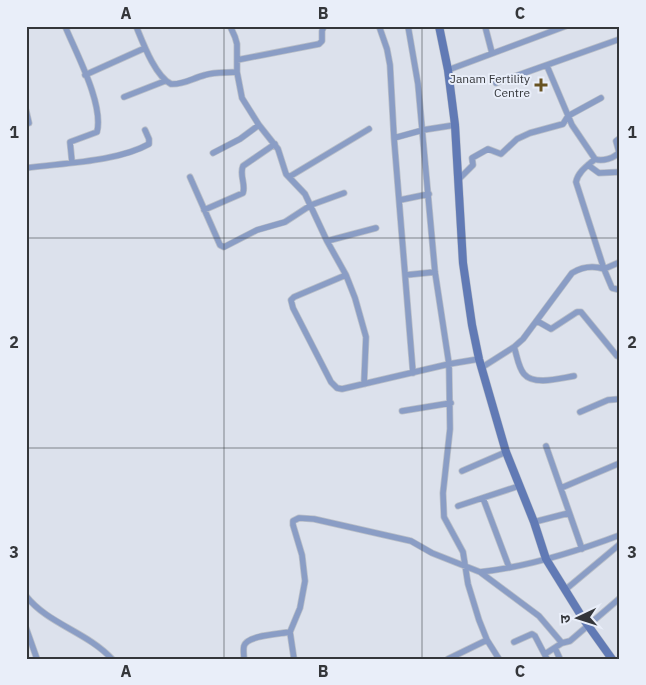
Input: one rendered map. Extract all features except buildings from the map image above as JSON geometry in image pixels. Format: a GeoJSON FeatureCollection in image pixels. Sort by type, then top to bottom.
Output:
{"type":"FeatureCollection","features":[{"type":"Feature","properties":{"kind":"street"},"geometry":{"type":"LineString","coordinates":[[65,26],[96,106],[98,130],[95,134],[70,142],[72,162]]}},
{"type":"Feature","properties":{"kind":"street"},"geometry":{"type":"LineString","coordinates":[[136,26],[145,48],[165,82],[177,85],[204,75],[237,72]]}},
{"type":"Feature","properties":{"kind":"street"},"geometry":{"type":"LineString","coordinates":[[230,26],[235,37],[237,72],[242,98],[281,154],[284,170],[300,188],[311,206],[356,298],[366,337],[364,384]]}},
{"type":"Feature","properties":{"kind":"street"},"geometry":{"type":"LineString","coordinates":[[237,60],[319,44],[322,41],[324,26]]}},
{"type":"Feature","properties":{"kind":"street"},"geometry":{"type":"LineString","coordinates":[[379,26],[389,56],[413,373]]}},
{"type":"Feature","properties":{"kind":"street"},"geometry":{"type":"LineString","coordinates":[[408,26],[423,130],[435,272],[449,364],[450,429],[443,508],[448,526],[463,552],[472,599],[487,640],[499,659]]}},
{"type":"Feature","properties":{"kind":"street"},"geometry":{"type":"LineString","coordinates":[[439,26],[448,70],[455,125],[463,263],[472,326],[481,368],[506,452],[546,558],[565,590],[612,659]]}},
{"type":"Feature","properties":{"kind":"street"},"geometry":{"type":"LineString","coordinates":[[485,26],[492,53]]}},
{"type":"Feature","properties":{"kind":"street"},"geometry":{"type":"LineString","coordinates":[[448,70],[566,26]]}},
{"type":"Feature","properties":{"kind":"street"},"geometry":{"type":"LineString","coordinates":[[496,83],[620,40]]}},
{"type":"Feature","properties":{"kind":"street"},"geometry":{"type":"LineString","coordinates":[[85,75],[145,48]]}},
{"type":"Feature","properties":{"kind":"street"},"geometry":{"type":"LineString","coordinates":[[547,66],[568,116],[595,159],[601,160],[617,155],[619,152],[616,140],[620,138]]}},
{"type":"Feature","properties":{"kind":"street"},"geometry":{"type":"LineString","coordinates":[[124,97],[165,82]]}},
{"type":"Feature","properties":{"kind":"street"},"geometry":{"type":"LineString","coordinates":[[458,180],[473,165],[472,158],[488,149],[500,154],[517,139],[530,133],[563,124],[568,116],[601,98]]}},
{"type":"Feature","properties":{"kind":"street"},"geometry":{"type":"LineString","coordinates":[[26,110],[29,123]]}},
{"type":"Feature","properties":{"kind":"street"},"geometry":{"type":"LineString","coordinates":[[213,153],[240,139],[259,125]]}},
{"type":"Feature","properties":{"kind":"street"},"geometry":{"type":"LineString","coordinates":[[394,138],[423,130],[455,125]]}},
{"type":"Feature","properties":{"kind":"street"},"geometry":{"type":"LineString","coordinates":[[289,177],[369,129]]}},
{"type":"Feature","properties":{"kind":"street"},"geometry":{"type":"LineString","coordinates":[[26,168],[113,156],[147,145],[149,142],[145,130]]}},
{"type":"Feature","properties":{"kind":"street"},"geometry":{"type":"LineString","coordinates":[[204,210],[243,192],[241,171],[243,166],[274,144]]}},
{"type":"Feature","properties":{"kind":"street"},"geometry":{"type":"LineString","coordinates":[[595,159],[577,177],[576,182],[612,288],[620,290]]}},
{"type":"Feature","properties":{"kind":"street"},"geometry":{"type":"LineString","coordinates":[[588,166],[598,173],[620,172]]}},
{"type":"Feature","properties":{"kind":"street"},"geometry":{"type":"LineString","coordinates":[[190,177],[220,245],[224,247],[257,230],[279,224],[311,206],[344,193]]}},
{"type":"Feature","properties":{"kind":"street"},"geometry":{"type":"LineString","coordinates":[[400,200],[429,194]]}},
{"type":"Feature","properties":{"kind":"street"},"geometry":{"type":"LineString","coordinates":[[327,240],[376,228]]}},
{"type":"Feature","properties":{"kind":"street"},"geometry":{"type":"LineString","coordinates":[[481,368],[514,347],[530,332],[544,309],[578,269],[596,266],[604,268],[620,262]]}},
{"type":"Feature","properties":{"kind":"street"},"geometry":{"type":"LineString","coordinates":[[406,275],[435,272]]}},
{"type":"Feature","properties":{"kind":"street"},"geometry":{"type":"LineString","coordinates":[[346,275],[291,300],[336,388],[364,384],[479,359]]}},
{"type":"Feature","properties":{"kind":"street"},"geometry":{"type":"LineString","coordinates":[[537,321],[552,329],[577,312],[581,312],[604,341],[620,357]]}},
{"type":"Feature","properties":{"kind":"street"},"geometry":{"type":"LineString","coordinates":[[514,347],[522,371],[532,379],[540,380],[574,376]]}},
{"type":"Feature","properties":{"kind":"street"},"geometry":{"type":"LineString","coordinates":[[580,412],[608,400],[620,400]]}},
{"type":"Feature","properties":{"kind":"street"},"geometry":{"type":"LineString","coordinates":[[402,411],[451,403]]}},
{"type":"Feature","properties":{"kind":"street"},"geometry":{"type":"LineString","coordinates":[[546,446],[582,549]]}},
{"type":"Feature","properties":{"kind":"street"},"geometry":{"type":"LineString","coordinates":[[462,470],[506,452]]}},
{"type":"Feature","properties":{"kind":"street"},"geometry":{"type":"LineString","coordinates":[[560,488],[620,463]]}},
{"type":"Feature","properties":{"kind":"street"},"geometry":{"type":"LineString","coordinates":[[458,506],[520,486]]}},
{"type":"Feature","properties":{"kind":"street"},"geometry":{"type":"LineString","coordinates":[[483,498],[509,567]]}},
{"type":"Feature","properties":{"kind":"street"},"geometry":{"type":"LineString","coordinates":[[534,522],[569,513]]}},
{"type":"Feature","properties":{"kind":"street"},"geometry":{"type":"LineString","coordinates":[[294,659],[290,632],[300,608],[305,581],[302,555],[293,526],[296,519],[304,518],[411,541],[432,553],[480,572],[539,616],[562,643]]}},
{"type":"Feature","properties":{"kind":"street"},"geometry":{"type":"LineString","coordinates":[[480,572],[501,569],[582,549],[620,535]]}},
{"type":"Feature","properties":{"kind":"street"},"geometry":{"type":"LineString","coordinates":[[565,590],[620,544]]}},
{"type":"Feature","properties":{"kind":"street"},"geometry":{"type":"LineString","coordinates":[[26,596],[37,608],[92,641],[112,659]]}},
{"type":"Feature","properties":{"kind":"street"},"geometry":{"type":"LineString","coordinates":[[514,642],[532,634],[546,656],[562,643],[570,641],[620,598]]}},
{"type":"Feature","properties":{"kind":"street"},"geometry":{"type":"LineString","coordinates":[[26,628],[37,659]]}},
{"type":"Feature","properties":{"kind":"street"},"geometry":{"type":"LineString","coordinates":[[244,659],[244,646],[246,642],[253,638],[290,632]]}},
{"type":"Feature","properties":{"kind":"street"},"geometry":{"type":"LineString","coordinates":[[448,659],[487,640]]}},
{"type":"Feature","properties":{"kind":"street"},"geometry":{"type":"LineString","coordinates":[[555,648],[560,659]]}},
{"type":"Feature","properties":{"kind":"place","name":"Janam Fertility Centre"},"geometry":{"type":"Point","coordinates":[541,85]}}]}
